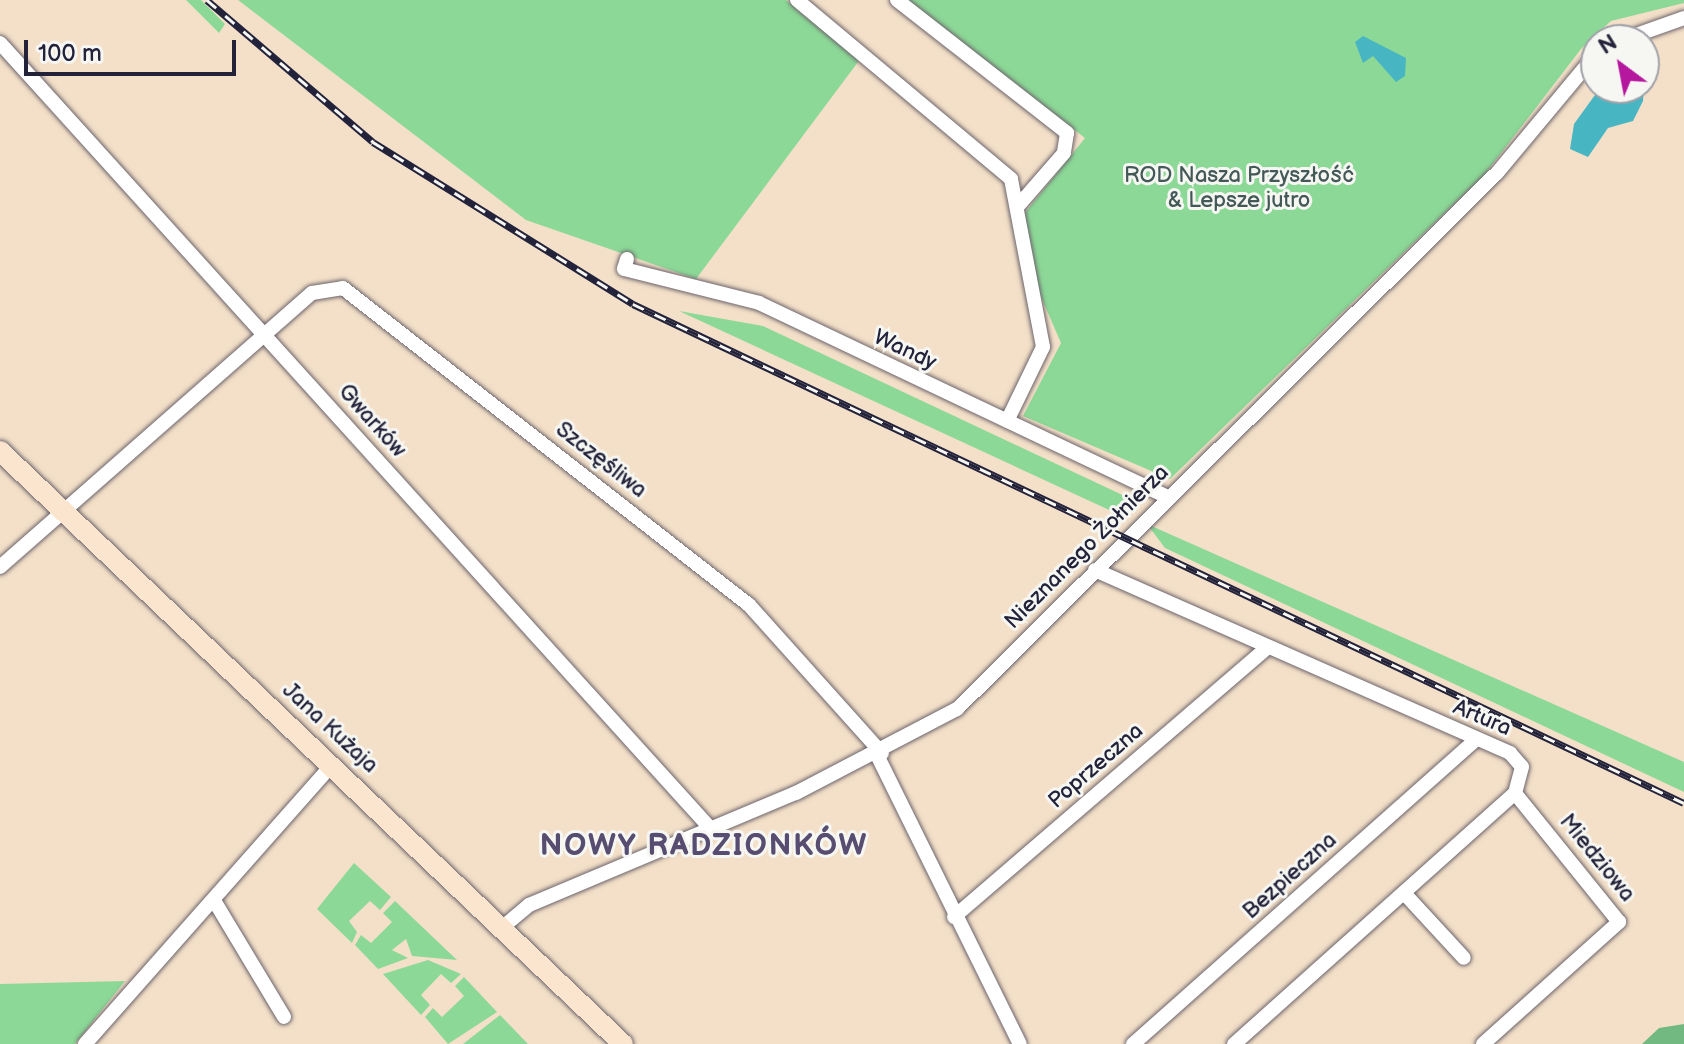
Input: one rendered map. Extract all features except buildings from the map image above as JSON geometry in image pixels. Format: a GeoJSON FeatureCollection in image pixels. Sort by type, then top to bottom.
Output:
{"type":"FeatureCollection","features":[{"type":"Feature","properties":{"kind":"street"},"geometry":{"type":"LineString","coordinates":[[797,0],[994,158],[1011,179],[1043,347],[1007,421]]}},
{"type":"Feature","properties":{"kind":"street"},"geometry":{"type":"LineString","coordinates":[[897,0],[1067,133],[1064,153],[1017,207]]}},
{"type":"Feature","properties":{"kind":"street"},"geometry":{"type":"LineString","coordinates":[[1660,27],[1684,18]]}},
{"type":"Feature","properties":{"kind":"street","name":"Gwarków"},"geometry":{"type":"LineString","coordinates":[[0,43],[711,829]]}},
{"type":"Feature","properties":{"kind":"street","name":"Nieznanego Żołnierza"},"geometry":{"type":"LineString","coordinates":[[504,926],[529,905],[880,754],[957,709],[1167,497],[1497,173],[1580,73]]}},
{"type":"Feature","properties":{"kind":"street","name":"Wandy"},"geometry":{"type":"LineString","coordinates":[[627,259],[624,269],[759,303],[1167,497]]}},
{"type":"Feature","properties":{"kind":"street","name":"Szczęśliwa"},"geometry":{"type":"LineString","coordinates":[[266,336],[329,286],[364,301],[749,605],[880,754],[954,917],[1020,1044]]}},
{"type":"Feature","properties":{"kind":"street"},"geometry":{"type":"LineString","coordinates":[[0,567],[266,336]]}},
{"type":"Feature","properties":{"kind":"street","name":"Jana Kużaja"},"geometry":{"type":"LineString","coordinates":[[0,451],[504,926],[623,1044]]}},
{"type":"Feature","properties":{"kind":"street","name":"Artura"},"geometry":{"type":"LineString","coordinates":[[1095,570],[1519,760],[1523,774],[1515,793]]}},
{"type":"Feature","properties":{"kind":"street","name":"Poprzeczna"},"geometry":{"type":"LineString","coordinates":[[954,917],[1267,648]]}},
{"type":"Feature","properties":{"kind":"street","name":"Bezpieczna"},"geometry":{"type":"LineString","coordinates":[[1133,1044],[1476,739]]}},
{"type":"Feature","properties":{"kind":"street"},"geometry":{"type":"LineString","coordinates":[[85,1044],[215,902],[333,764]]}},
{"type":"Feature","properties":{"kind":"street"},"geometry":{"type":"LineString","coordinates":[[1234,1044],[1515,793]]}},
{"type":"Feature","properties":{"kind":"street","name":"Miedziowa"},"geometry":{"type":"LineString","coordinates":[[1483,1044],[1613,928],[1614,909],[1515,793]]}},
{"type":"Feature","properties":{"kind":"street"},"geometry":{"type":"LineString","coordinates":[[1404,893],[1464,958]]}},
{"type":"Feature","properties":{"kind":"street"},"geometry":{"type":"LineString","coordinates":[[215,902],[284,1017]]}},
{"type":"Feature","properties":{"kind":"green space"},"geometry":{"type":"Polygon","coordinates":[[[186,0],[201,0],[225,24],[219,33],[186,0]]]}},
{"type":"Feature","properties":{"kind":"green space"},"geometry":{"type":"Polygon","coordinates":[[[238,0],[786,0],[861,58],[696,279],[526,220],[238,0]]]}},
{"type":"Feature","properties":{"kind":"green space","name":"ROD Nasza Przyszłość & Lepsze jutro"},"geometry":{"type":"Polygon","coordinates":[[[907,0],[1684,0],[1684,3],[1608,24],[1580,24],[1580,50],[1485,174],[1170,479],[1023,416],[1061,343],[1038,290],[1024,214],[1085,138],[907,0]]]}},
{"type":"Feature","properties":{"kind":"green space"},"geometry":{"type":"Polygon","coordinates":[[[679,311],[763,326],[1131,499],[1120,515],[679,311]]]}},
{"type":"Feature","properties":{"kind":"green space"},"geometry":{"type":"Polygon","coordinates":[[[1147,524],[1684,762],[1684,792],[1165,548],[1147,524]]]}},
{"type":"Feature","properties":{"kind":"green space"},"geometry":{"type":"Polygon","coordinates":[[[354,863],[391,897],[380,910],[370,901],[349,921],[357,932],[352,943],[317,909],[354,863]]]}},
{"type":"Feature","properties":{"kind":"green space"},"geometry":{"type":"Polygon","coordinates":[[[395,901],[457,960],[412,956],[406,939],[392,950],[408,958],[378,969],[355,945],[361,935],[371,943],[392,922],[383,913],[395,901]]]}},
{"type":"Feature","properties":{"kind":"green space"},"geometry":{"type":"Polygon","coordinates":[[[428,960],[461,974],[451,983],[441,974],[421,995],[430,1005],[421,1015],[383,974],[428,960]]]}},
{"type":"Feature","properties":{"kind":"green space"},"geometry":{"type":"Polygon","coordinates":[[[464,977],[497,1012],[448,1044],[425,1017],[433,1008],[442,1017],[464,996],[455,986],[464,977]]]}},
{"type":"Feature","properties":{"kind":"green space"},"geometry":{"type":"Polygon","coordinates":[[[125,981],[75,1044],[0,1044],[0,984],[125,981]]]}},
{"type":"Feature","properties":{"kind":"green space"},"geometry":{"type":"Polygon","coordinates":[[[500,1015],[528,1044],[463,1044],[500,1015]]]}},
{"type":"Feature","properties":{"kind":"green space"},"geometry":{"type":"Polygon","coordinates":[[[1684,1024],[1684,1044],[1642,1044],[1659,1028],[1684,1024]]]}},
{"type":"Feature","properties":{"kind":"water"},"geometry":{"type":"Polygon","coordinates":[[[1363,36],[1406,58],[1405,76],[1396,82],[1373,56],[1363,63],[1355,42],[1363,36]]]}},
{"type":"Feature","properties":{"kind":"water"},"geometry":{"type":"Polygon","coordinates":[[[1588,104],[1642,104],[1633,121],[1608,128],[1588,157],[1570,149],[1574,124],[1588,104]]]}},
{"type":"Feature","properties":{"kind":"railway"},"geometry":{"type":"LineString","coordinates":[[207,0],[373,142],[633,304],[1684,803]]}},
{"type":"Feature","properties":{"kind":"district","name":"NOWY RADZIONKÓW"},"geometry":{"type":"Point","coordinates":[704,846]}}]}
